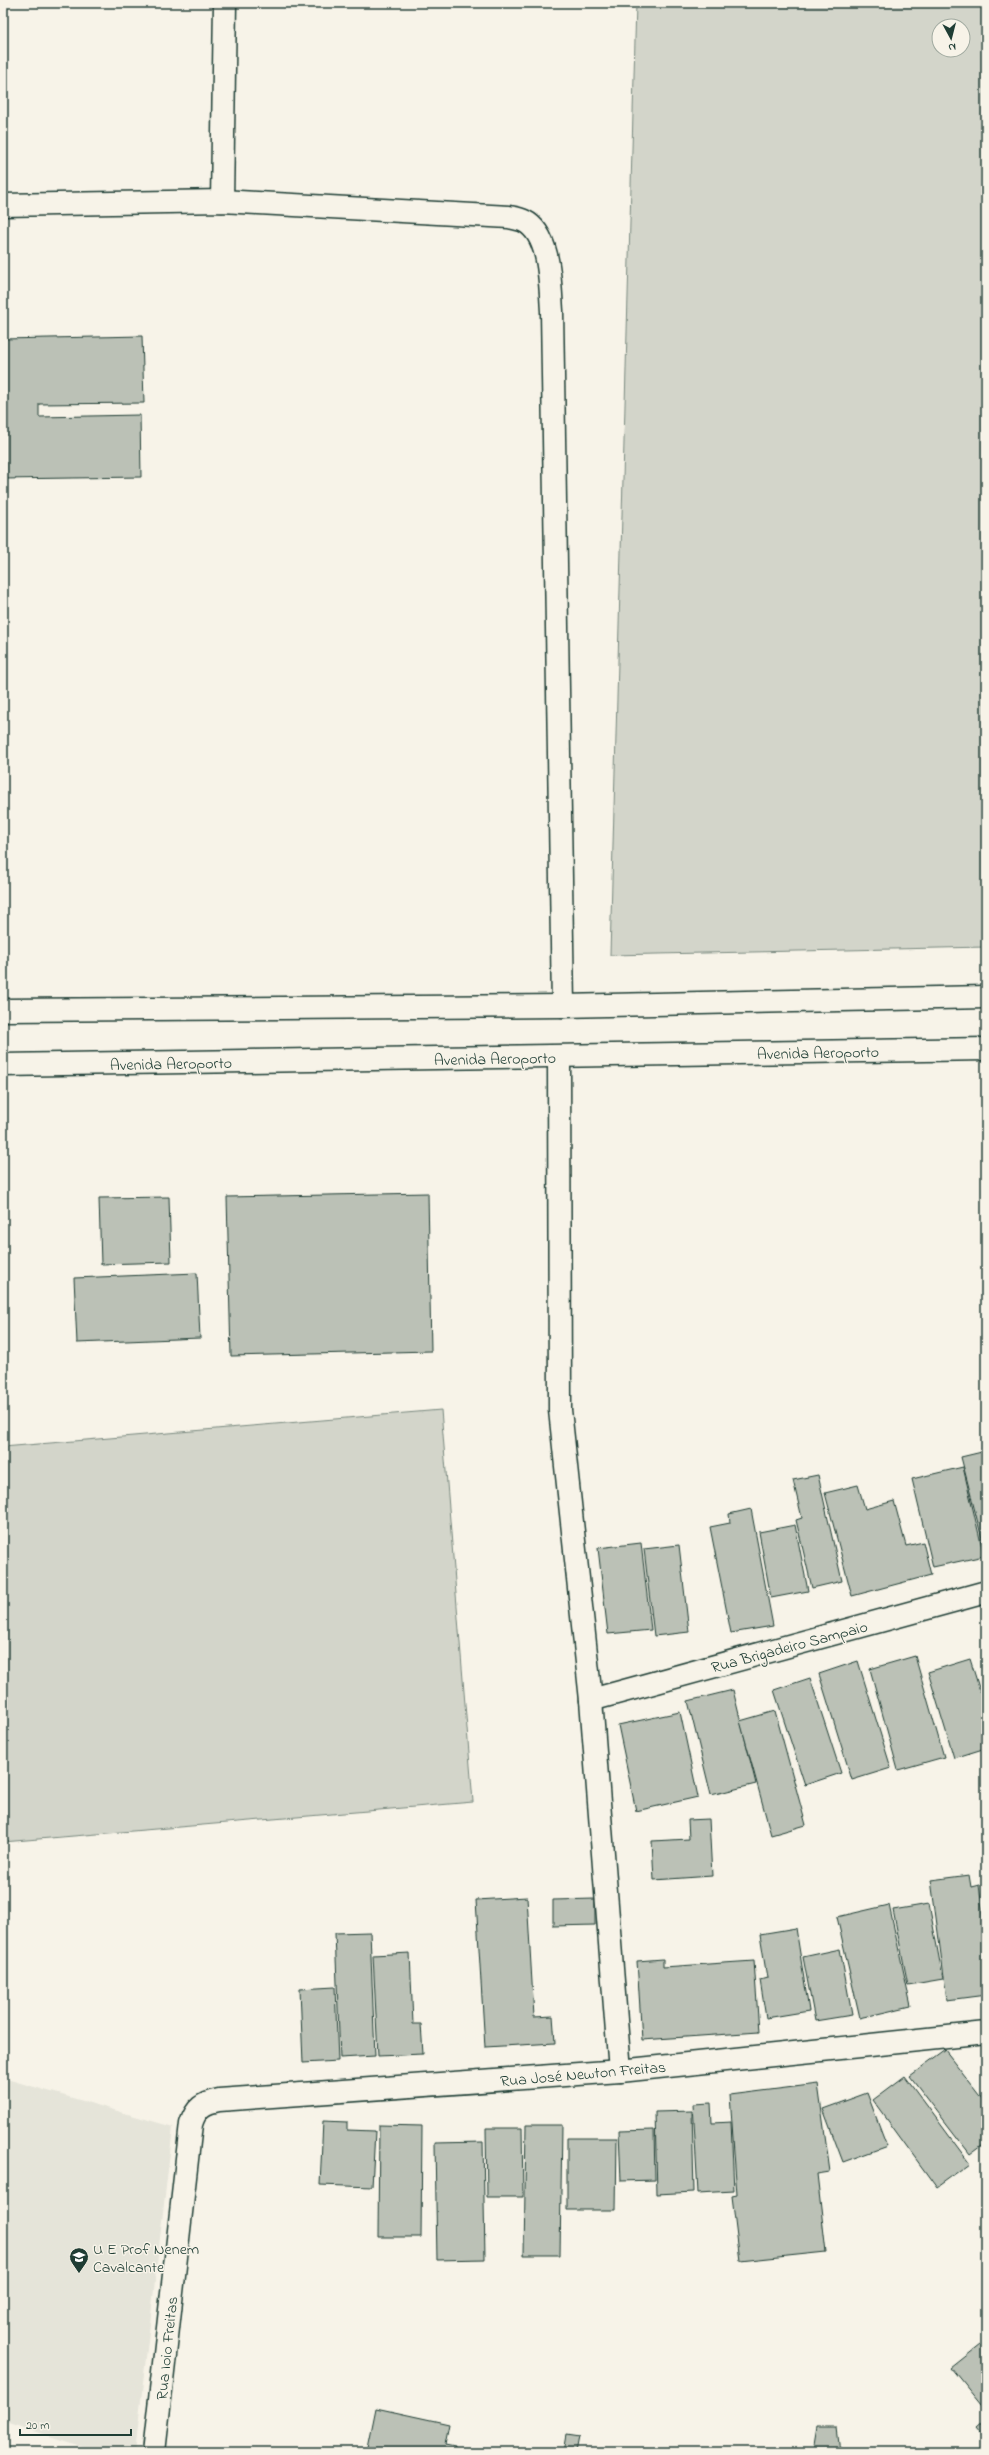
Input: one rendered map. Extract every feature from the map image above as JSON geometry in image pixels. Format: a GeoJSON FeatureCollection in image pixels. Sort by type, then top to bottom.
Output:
{"type":"FeatureCollection","features":[{"type":"Feature","properties":{"kind":"street"},"geometry":{"type":"LineString","coordinates":[[222,201],[225,3]]}},
{"type":"Feature","properties":{"kind":"street"},"geometry":{"type":"LineString","coordinates":[[3,205],[222,201],[509,217],[525,222],[537,232],[549,266],[552,311],[563,1006]]}},
{"type":"Feature","properties":{"kind":"street"},"geometry":{"type":"LineString","coordinates":[[3,1010],[563,1006],[986,997]]}},
{"type":"Feature","properties":{"kind":"street","name":"Avenida Aeroporto"},"geometry":{"type":"LineString","coordinates":[[3,1066],[986,1049]]}},
{"type":"Feature","properties":{"kind":"street"},"geometry":{"type":"LineString","coordinates":[[559,1057],[560,1410],[591,1700],[620,2071]]}},
{"type":"Feature","properties":{"kind":"street","name":"Rua Brigadeiro Sampaio"},"geometry":{"type":"LineString","coordinates":[[591,1700],[986,1592]]}},
{"type":"Feature","properties":{"kind":"street","name":"Rua José Newton Freitas"},"geometry":{"type":"LineString","coordinates":[[191,2124],[200,2107],[206,2102],[219,2100],[620,2071],[986,2033]]}},
{"type":"Feature","properties":{"kind":"street","name":"Rua Ioio Freitas"},"geometry":{"type":"LineString","coordinates":[[154,2452],[191,2124]]}},
{"type":"Feature","properties":{"kind":"shaded area"},"geometry":{"type":"Polygon","coordinates":[[[636,3],[986,3],[986,947],[610,955],[636,3]]]}},
{"type":"Feature","properties":{"kind":"shaded area"},"geometry":{"type":"Polygon","coordinates":[[[441,1410],[473,1802],[3,1842],[3,1447],[441,1410]]]}},
{"type":"Feature","properties":{"kind":"shaded area","name":"U E Prof Nenem Cavalcante"},"geometry":{"type":"Polygon","coordinates":[[[3,2078],[173,2127],[135,2452],[99,2452],[3,2421],[3,2078]]]}},
{"type":"Feature","properties":{"kind":"building"},"geometry":{"type":"Polygon","coordinates":[[[142,336],[144,403],[39,404],[39,417],[140,415],[141,477],[3,479],[3,339],[142,336]]]}},
{"type":"Feature","properties":{"kind":"building"},"geometry":{"type":"Polygon","coordinates":[[[428,1193],[431,1351],[231,1356],[227,1197],[428,1193]]]}},
{"type":"Feature","properties":{"kind":"building"},"geometry":{"type":"Polygon","coordinates":[[[169,1197],[171,1262],[101,1264],[99,1198],[169,1197]]]}},
{"type":"Feature","properties":{"kind":"building"},"geometry":{"type":"Polygon","coordinates":[[[197,1273],[200,1338],[77,1343],[74,1278],[197,1273]]]}},
{"type":"Feature","properties":{"kind":"building"},"geometry":{"type":"Polygon","coordinates":[[[986,1451],[986,1554],[961,1457],[986,1451]]]}},
{"type":"Feature","properties":{"kind":"building"},"geometry":{"type":"Polygon","coordinates":[[[963,1467],[984,1556],[933,1567],[912,1479],[963,1467]]]}},
{"type":"Feature","properties":{"kind":"building"},"geometry":{"type":"Polygon","coordinates":[[[818,1475],[842,1581],[812,1588],[796,1520],[802,1518],[793,1480],[818,1475]]]}},
{"type":"Feature","properties":{"kind":"building"},"geometry":{"type":"Polygon","coordinates":[[[858,1485],[865,1509],[894,1501],[906,1546],[923,1542],[931,1575],[852,1596],[825,1493],[858,1485]]]}},
{"type":"Feature","properties":{"kind":"building"},"geometry":{"type":"Polygon","coordinates":[[[751,1509],[773,1626],[731,1633],[710,1527],[730,1523],[729,1514],[751,1509]]]}},
{"type":"Feature","properties":{"kind":"building"},"geometry":{"type":"Polygon","coordinates":[[[795,1525],[808,1591],[771,1598],[759,1532],[795,1525]]]}},
{"type":"Feature","properties":{"kind":"building"},"geometry":{"type":"Polygon","coordinates":[[[641,1543],[651,1630],[608,1634],[598,1548],[641,1543]]]}},
{"type":"Feature","properties":{"kind":"building"},"geometry":{"type":"Polygon","coordinates":[[[679,1545],[689,1632],[654,1636],[644,1549],[679,1545]]]}},
{"type":"Feature","properties":{"kind":"building"},"geometry":{"type":"Polygon","coordinates":[[[915,1656],[944,1757],[898,1770],[870,1669],[915,1656]]]}},
{"type":"Feature","properties":{"kind":"building"},"geometry":{"type":"Polygon","coordinates":[[[970,1659],[986,1710],[986,1748],[954,1758],[928,1672],[970,1659]]]}},
{"type":"Feature","properties":{"kind":"building"},"geometry":{"type":"Polygon","coordinates":[[[858,1661],[891,1768],[852,1780],[819,1674],[858,1661]]]}},
{"type":"Feature","properties":{"kind":"building"},"geometry":{"type":"Polygon","coordinates":[[[810,1678],[841,1773],[805,1785],[774,1690],[810,1678]]]}},
{"type":"Feature","properties":{"kind":"building"},"geometry":{"type":"Polygon","coordinates":[[[733,1690],[756,1784],[711,1795],[688,1701],[733,1690]]]}},
{"type":"Feature","properties":{"kind":"building"},"geometry":{"type":"Polygon","coordinates":[[[775,1711],[806,1825],[771,1835],[740,1721],[775,1711]]]}},
{"type":"Feature","properties":{"kind":"building"},"geometry":{"type":"Polygon","coordinates":[[[680,1712],[698,1797],[636,1811],[618,1725],[680,1712]]]}},
{"type":"Feature","properties":{"kind":"building"},"geometry":{"type":"Polygon","coordinates":[[[709,1819],[712,1876],[654,1880],[652,1841],[689,1839],[688,1820],[709,1819]]]}},
{"type":"Feature","properties":{"kind":"building"},"geometry":{"type":"Polygon","coordinates":[[[969,1875],[971,1887],[979,1885],[986,1940],[986,1995],[947,2000],[931,1880],[969,1875]]]}},
{"type":"Feature","properties":{"kind":"building"},"geometry":{"type":"Polygon","coordinates":[[[527,1897],[534,2017],[553,2016],[555,2043],[485,2047],[476,1900],[527,1897]]]}},
{"type":"Feature","properties":{"kind":"building"},"geometry":{"type":"Polygon","coordinates":[[[595,1899],[595,1925],[553,1926],[553,1900],[595,1899]]]}},
{"type":"Feature","properties":{"kind":"building"},"geometry":{"type":"Polygon","coordinates":[[[929,1904],[943,1979],[908,1985],[893,1910],[929,1904]]]}},
{"type":"Feature","properties":{"kind":"building"},"geometry":{"type":"Polygon","coordinates":[[[889,1905],[911,2006],[860,2018],[837,1917],[889,1905]]]}},
{"type":"Feature","properties":{"kind":"building"},"geometry":{"type":"Polygon","coordinates":[[[796,1928],[809,2011],[766,2018],[760,1980],[767,1978],[760,1934],[796,1928]]]}},
{"type":"Feature","properties":{"kind":"building"},"geometry":{"type":"Polygon","coordinates":[[[370,1932],[375,2056],[340,2058],[335,1933],[370,1932]]]}},
{"type":"Feature","properties":{"kind":"building"},"geometry":{"type":"Polygon","coordinates":[[[840,1949],[852,2015],[815,2021],[803,1957],[840,1949]]]}},
{"type":"Feature","properties":{"kind":"building"},"geometry":{"type":"Polygon","coordinates":[[[410,1953],[413,2024],[421,2024],[423,2054],[378,2056],[373,1955],[410,1953]]]}},
{"type":"Feature","properties":{"kind":"building"},"geometry":{"type":"Polygon","coordinates":[[[663,1959],[663,1967],[754,1961],[759,2032],[642,2040],[637,1961],[663,1959]]]}},
{"type":"Feature","properties":{"kind":"building"},"geometry":{"type":"Polygon","coordinates":[[[335,1987],[338,2061],[303,2063],[300,1989],[335,1987]]]}},
{"type":"Feature","properties":{"kind":"building"},"geometry":{"type":"Polygon","coordinates":[[[945,2050],[986,2103],[986,2142],[970,2154],[910,2076],[945,2050]]]}},
{"type":"Feature","properties":{"kind":"building"},"geometry":{"type":"Polygon","coordinates":[[[905,2076],[970,2164],[937,2188],[873,2100],[905,2076]]]}},
{"type":"Feature","properties":{"kind":"building"},"geometry":{"type":"Polygon","coordinates":[[[818,2084],[830,2172],[817,2174],[826,2252],[740,2261],[732,2196],[737,2195],[730,2095],[818,2084]]]}},
{"type":"Feature","properties":{"kind":"building"},"geometry":{"type":"Polygon","coordinates":[[[867,2093],[887,2146],[843,2162],[823,2109],[867,2093]]]}},
{"type":"Feature","properties":{"kind":"building"},"geometry":{"type":"Polygon","coordinates":[[[711,2103],[712,2123],[731,2122],[734,2191],[698,2193],[693,2104],[711,2103]]]}},
{"type":"Feature","properties":{"kind":"building"},"geometry":{"type":"Polygon","coordinates":[[[692,2111],[694,2192],[657,2194],[655,2112],[692,2111]]]}},
{"type":"Feature","properties":{"kind":"building"},"geometry":{"type":"Polygon","coordinates":[[[323,2121],[347,2122],[347,2130],[375,2131],[372,2187],[320,2185],[323,2121]]]}},
{"type":"Feature","properties":{"kind":"building"},"geometry":{"type":"Polygon","coordinates":[[[379,2125],[422,2126],[421,2237],[378,2237],[379,2125]]]}},
{"type":"Feature","properties":{"kind":"building"},"geometry":{"type":"Polygon","coordinates":[[[526,2125],[562,2125],[560,2255],[524,2255],[526,2125]]]}},
{"type":"Feature","properties":{"kind":"building"},"geometry":{"type":"Polygon","coordinates":[[[486,2128],[522,2128],[523,2197],[487,2197],[486,2128]]]}},
{"type":"Feature","properties":{"kind":"building"},"geometry":{"type":"Polygon","coordinates":[[[654,2130],[655,2180],[621,2181],[619,2131],[654,2130]]]}},
{"type":"Feature","properties":{"kind":"building"},"geometry":{"type":"Polygon","coordinates":[[[567,2138],[617,2138],[616,2210],[567,2210],[567,2138]]]}},
{"type":"Feature","properties":{"kind":"building"},"geometry":{"type":"Polygon","coordinates":[[[483,2142],[485,2259],[437,2260],[435,2143],[483,2142]]]}},
{"type":"Feature","properties":{"kind":"building"},"geometry":{"type":"Polygon","coordinates":[[[980,2345],[986,2352],[986,2411],[951,2368],[980,2345]]]}},
{"type":"Feature","properties":{"kind":"building"},"geometry":{"type":"Polygon","coordinates":[[[376,2408],[449,2424],[445,2444],[455,2446],[454,2452],[367,2452],[376,2408]]]}},
{"type":"Feature","properties":{"kind":"building"},"geometry":{"type":"Polygon","coordinates":[[[986,2419],[986,2438],[977,2427],[986,2419]]]}},
{"type":"Feature","properties":{"kind":"building"},"geometry":{"type":"Polygon","coordinates":[[[817,2428],[837,2428],[840,2452],[813,2452],[817,2428]]]}},
{"type":"Feature","properties":{"kind":"building"},"geometry":{"type":"Polygon","coordinates":[[[566,2435],[579,2437],[576,2452],[563,2452],[566,2435]]]}},
{"type":"Feature","properties":{"kind":"building"},"geometry":{"type":"Polygon","coordinates":[[[933,2448],[936,2452],[908,2452],[933,2448]]]}},
{"type":"Feature","properties":{"kind":"place","name":"U E Prof Nenem Cavalcante"},"geometry":{"type":"Point","coordinates":[79,2274]}}]}
